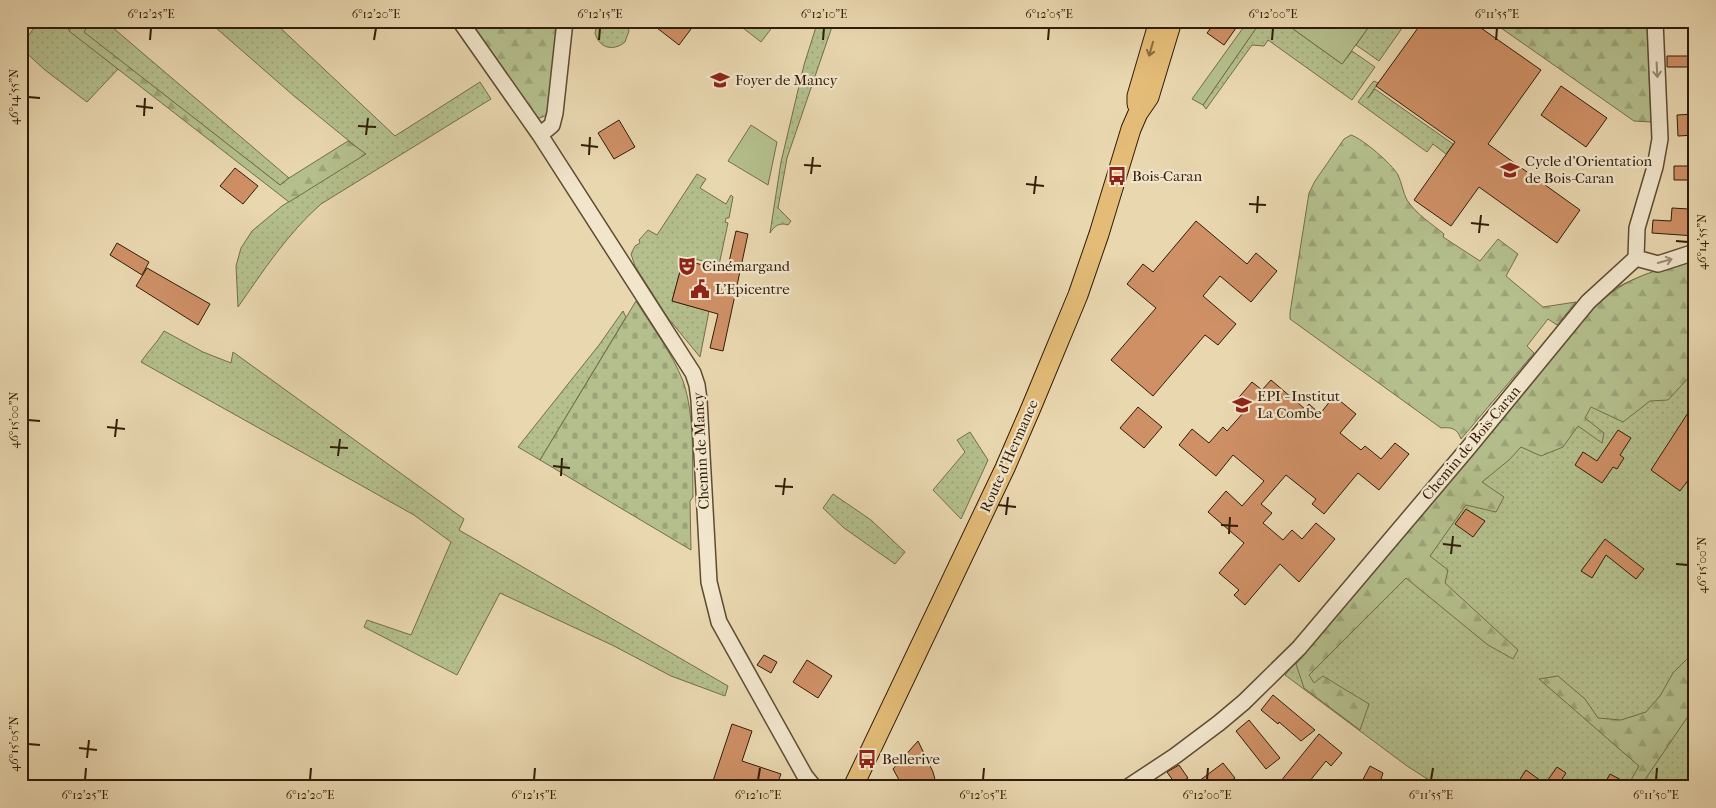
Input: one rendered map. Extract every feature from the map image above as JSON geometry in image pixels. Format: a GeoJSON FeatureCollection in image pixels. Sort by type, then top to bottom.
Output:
{"type":"FeatureCollection","features":[{"type":"Feature","properties":{"kind":"main road","name":"Route d'Hermance"},"geometry":{"type":"LineString","coordinates":[[1138,113],[1137,96],[1159,21]]}},
{"type":"Feature","properties":{"kind":"main road","name":"Route d'Hermance"},"geometry":{"type":"LineString","coordinates":[[853,787],[1005,468],[1031,408],[1078,295],[1138,113],[1150,97],[1172,21]]}},
{"type":"Feature","properties":{"kind":"street","name":"Chemin de Mancy"},"geometry":{"type":"LineString","coordinates":[[460,21],[540,135],[693,373],[699,400],[709,582],[719,622],[801,768],[814,787]]}},
{"type":"Feature","properties":{"kind":"street"},"geometry":{"type":"LineString","coordinates":[[540,135],[552,125],[555,113],[565,21]]}},
{"type":"Feature","properties":{"kind":"street"},"geometry":{"type":"LineString","coordinates":[[1655,21],[1660,139],[1655,167],[1637,228],[1636,258],[1658,264],[1695,252]]}},
{"type":"Feature","properties":{"kind":"street","name":"Chemin de Bois-Caran"},"geometry":{"type":"LineString","coordinates":[[1128,787],[1175,756],[1219,723],[1244,702],[1299,648],[1469,447],[1588,302],[1636,258]]}},
{"type":"Feature","properties":{"kind":"green space"},"geometry":{"type":"Polygon","coordinates":[[[39,21],[58,21],[118,69],[87,102],[45,70],[21,48],[39,21]]]}},
{"type":"Feature","properties":{"kind":"green space"},"geometry":{"type":"Polygon","coordinates":[[[76,21],[91,21],[84,32],[280,185],[348,141],[366,154],[289,202],[69,31],[76,21]]]}},
{"type":"Feature","properties":{"kind":"green space"},"geometry":{"type":"Polygon","coordinates":[[[91,21],[105,21],[289,178],[280,185],[83,32],[91,21]]]}},
{"type":"Feature","properties":{"kind":"green space"},"geometry":{"type":"Polygon","coordinates":[[[208,21],[273,21],[395,136],[480,82],[491,99],[321,204],[287,240],[238,307],[236,266],[241,248],[252,231],[282,206],[365,154],[294,96],[208,21]]]}},
{"type":"Feature","properties":{"kind":"green space"},"geometry":{"type":"Polygon","coordinates":[[[470,21],[561,21],[549,114],[540,118],[532,117],[508,77],[470,21]]]}},
{"type":"Feature","properties":{"kind":"green space"},"geometry":{"type":"Polygon","coordinates":[[[598,21],[625,21],[629,31],[625,42],[611,48],[603,45],[595,33],[598,21]]]}},
{"type":"Feature","properties":{"kind":"green space"},"geometry":{"type":"Polygon","coordinates":[[[734,21],[777,21],[761,42],[734,21]]]}},
{"type":"Feature","properties":{"kind":"green space"},"geometry":{"type":"Polygon","coordinates":[[[821,21],[834,21],[787,158],[778,208],[791,221],[788,225],[778,225],[770,233],[781,162],[804,65],[816,27],[819,28],[821,21]]]}},
{"type":"Feature","properties":{"kind":"green space"},"geometry":{"type":"Polygon","coordinates":[[[1248,21],[1261,21],[1203,105],[1192,99],[1248,21]]]}},
{"type":"Feature","properties":{"kind":"green space"},"geometry":{"type":"Polygon","coordinates":[[[1261,21],[1282,21],[1342,64],[1352,51],[1375,67],[1352,100],[1268,40],[1264,46],[1252,45],[1206,109],[1203,105],[1261,21]]]}},
{"type":"Feature","properties":{"kind":"green space"},"geometry":{"type":"Polygon","coordinates":[[[1282,21],[1373,21],[1342,64],[1282,21]]]}},
{"type":"Feature","properties":{"kind":"green space"},"geometry":{"type":"Polygon","coordinates":[[[1373,21],[1407,21],[1379,61],[1356,45],[1373,21]]]}},
{"type":"Feature","properties":{"kind":"green space"},"geometry":{"type":"Polygon","coordinates":[[[1491,21],[1647,21],[1651,122],[1634,121],[1491,21]]]}},
{"type":"Feature","properties":{"kind":"green space"},"geometry":{"type":"Polygon","coordinates":[[[1374,81],[1378,83],[1368,98],[1375,89],[1453,144],[1446,154],[1433,144],[1427,152],[1358,102],[1374,81]]]}},
{"type":"Feature","properties":{"kind":"green space"},"geometry":{"type":"Polygon","coordinates":[[[751,125],[777,142],[768,185],[728,161],[751,125]]]}},
{"type":"Feature","properties":{"kind":"green space"},"geometry":{"type":"Polygon","coordinates":[[[1351,135],[1370,147],[1395,170],[1411,205],[1444,234],[1443,237],[1480,261],[1498,239],[1518,254],[1506,276],[1543,307],[1576,302],[1557,325],[1548,319],[1527,346],[1534,353],[1461,439],[1456,430],[1441,428],[1290,319],[1309,193],[1344,139],[1351,135]]]}},
{"type":"Feature","properties":{"kind":"green space"},"geometry":{"type":"Polygon","coordinates":[[[697,174],[706,179],[700,188],[726,204],[731,195],[733,197],[729,218],[726,218],[725,222],[728,223],[719,265],[687,257],[686,259],[684,258],[672,301],[709,311],[700,357],[668,318],[635,266],[631,254],[635,246],[640,243],[639,240],[648,230],[657,235],[697,174]]]}},
{"type":"Feature","properties":{"kind":"green space"},"geometry":{"type":"Polygon","coordinates":[[[1695,259],[1695,787],[1440,787],[1407,766],[1285,675],[1616,288],[1645,275],[1695,259]]]}},
{"type":"Feature","properties":{"kind":"green space"},"geometry":{"type":"Polygon","coordinates":[[[1695,259],[1695,355],[1693,356],[1693,373],[1668,400],[1650,401],[1623,422],[1591,407],[1585,418],[1604,433],[1602,443],[1578,426],[1563,447],[1541,456],[1521,447],[1509,460],[1482,482],[1504,497],[1496,512],[1466,505],[1430,556],[1448,570],[1445,583],[1518,650],[1513,659],[1488,645],[1406,578],[1309,675],[1314,683],[1323,676],[1369,704],[1360,730],[1304,688],[1296,664],[1588,314],[1625,284],[1650,273],[1695,259]]]}},
{"type":"Feature","properties":{"kind":"green space"},"geometry":{"type":"Polygon","coordinates":[[[636,301],[673,360],[687,394],[693,453],[693,497],[690,501],[691,550],[540,460],[636,301]]]}},
{"type":"Feature","properties":{"kind":"green space"},"geometry":{"type":"Polygon","coordinates":[[[623,311],[626,317],[540,460],[518,447],[599,345],[623,311]]]}},
{"type":"Feature","properties":{"kind":"green space"},"geometry":{"type":"Polygon","coordinates":[[[164,331],[203,352],[231,363],[233,352],[464,519],[459,530],[728,686],[725,696],[671,676],[612,645],[500,593],[457,675],[364,627],[367,620],[411,635],[451,542],[414,515],[141,362],[164,331]]]}},
{"type":"Feature","properties":{"kind":"green space"},"geometry":{"type":"Polygon","coordinates":[[[970,432],[988,460],[961,519],[933,490],[965,452],[957,440],[970,432]]]}},
{"type":"Feature","properties":{"kind":"green space"},"geometry":{"type":"Polygon","coordinates":[[[833,494],[871,520],[905,552],[895,564],[844,528],[823,508],[833,494]]]}},
{"type":"Feature","properties":{"kind":"green space"},"geometry":{"type":"Polygon","coordinates":[[[1695,651],[1695,706],[1644,781],[1653,787],[1627,787],[1639,766],[1539,679],[1558,676],[1585,699],[1598,718],[1621,720],[1646,712],[1660,696],[1673,673],[1695,651]]]}},
{"type":"Feature","properties":{"kind":"building"},"geometry":{"type":"Polygon","coordinates":[[[648,21],[697,21],[679,45],[648,21]]]}},
{"type":"Feature","properties":{"kind":"building"},"geometry":{"type":"Polygon","coordinates":[[[1216,21],[1241,21],[1224,45],[1207,33],[1216,21]]]}},
{"type":"Feature","properties":{"kind":"building"},"geometry":{"type":"Polygon","coordinates":[[[1423,21],[1471,21],[1541,70],[1488,144],[1580,210],[1557,243],[1479,187],[1451,226],[1414,200],[1455,142],[1376,86],[1423,21]]]}},
{"type":"Feature","properties":{"kind":"building"},"geometry":{"type":"Polygon","coordinates":[[[1667,56],[1695,56],[1695,67],[1667,67],[1667,56]]]}},
{"type":"Feature","properties":{"kind":"building"},"geometry":{"type":"Polygon","coordinates":[[[1561,86],[1607,118],[1586,147],[1541,115],[1561,86]]]}},
{"type":"Feature","properties":{"kind":"building"},"geometry":{"type":"Polygon","coordinates":[[[1695,114],[1695,135],[1678,136],[1677,115],[1695,114]]]}},
{"type":"Feature","properties":{"kind":"building"},"geometry":{"type":"Polygon","coordinates":[[[619,120],[635,147],[614,159],[598,133],[619,120]]]}},
{"type":"Feature","properties":{"kind":"building"},"geometry":{"type":"Polygon","coordinates":[[[1674,166],[1693,166],[1694,180],[1674,180],[1674,166]]]}},
{"type":"Feature","properties":{"kind":"building"},"geometry":{"type":"Polygon","coordinates":[[[235,168],[258,186],[243,204],[220,186],[235,168]]]}},
{"type":"Feature","properties":{"kind":"building"},"geometry":{"type":"Polygon","coordinates":[[[1672,208],[1689,209],[1689,217],[1695,217],[1695,236],[1652,233],[1653,220],[1671,221],[1672,208]]]}},
{"type":"Feature","properties":{"kind":"building"},"geometry":{"type":"Polygon","coordinates":[[[1196,221],[1247,264],[1256,253],[1277,271],[1251,302],[1220,276],[1203,296],[1236,324],[1218,345],[1205,335],[1153,396],[1111,360],[1156,308],[1127,284],[1143,264],[1153,272],[1196,221]]]}},
{"type":"Feature","properties":{"kind":"building"},"geometry":{"type":"Polygon","coordinates":[[[736,231],[748,234],[723,351],[710,348],[718,314],[672,301],[683,260],[727,271],[736,231]]]}},
{"type":"Feature","properties":{"kind":"building"},"geometry":{"type":"Polygon","coordinates":[[[117,243],[149,262],[142,275],[110,255],[117,243]]]}},
{"type":"Feature","properties":{"kind":"building"},"geometry":{"type":"Polygon","coordinates":[[[147,268],[210,304],[198,325],[136,286],[147,268]]]}},
{"type":"Feature","properties":{"kind":"building"},"geometry":{"type":"Polygon","coordinates":[[[1271,380],[1305,409],[1309,404],[1320,414],[1334,396],[1356,414],[1340,433],[1361,450],[1365,446],[1381,459],[1395,443],[1409,454],[1379,490],[1358,473],[1324,514],[1312,504],[1316,499],[1286,475],[1261,504],[1272,513],[1263,523],[1283,540],[1292,530],[1302,539],[1316,523],[1335,539],[1299,582],[1280,564],[1245,605],[1234,595],[1239,590],[1219,573],[1244,543],[1208,512],[1226,491],[1242,506],[1264,481],[1233,455],[1216,476],[1179,445],[1192,429],[1209,443],[1223,427],[1227,431],[1244,412],[1234,403],[1252,382],[1262,390],[1271,380]]]}},
{"type":"Feature","properties":{"kind":"building"},"geometry":{"type":"Polygon","coordinates":[[[1695,402],[1695,471],[1680,491],[1651,470],[1695,402]]]}},
{"type":"Feature","properties":{"kind":"building"},"geometry":{"type":"Polygon","coordinates":[[[1138,407],[1162,427],[1144,448],[1120,428],[1138,407]]]}},
{"type":"Feature","properties":{"kind":"building"},"geometry":{"type":"Polygon","coordinates":[[[1618,430],[1631,438],[1620,455],[1624,458],[1617,469],[1613,467],[1602,483],[1575,465],[1583,452],[1597,461],[1618,430]]]}},
{"type":"Feature","properties":{"kind":"building"},"geometry":{"type":"Polygon","coordinates":[[[1466,509],[1485,521],[1473,537],[1455,524],[1466,509]]]}},
{"type":"Feature","properties":{"kind":"building"},"geometry":{"type":"Polygon","coordinates":[[[1605,539],[1644,569],[1636,579],[1606,555],[1592,578],[1581,571],[1605,539]]]}},
{"type":"Feature","properties":{"kind":"building"},"geometry":{"type":"Polygon","coordinates":[[[764,655],[777,662],[771,673],[757,665],[764,655]]]}},
{"type":"Feature","properties":{"kind":"building"},"geometry":{"type":"Polygon","coordinates":[[[807,660],[832,676],[818,698],[793,682],[807,660]]]}},
{"type":"Feature","properties":{"kind":"building"},"geometry":{"type":"Polygon","coordinates":[[[1273,695],[1315,730],[1301,741],[1279,722],[1278,724],[1261,710],[1273,695]]]}},
{"type":"Feature","properties":{"kind":"building"},"geometry":{"type":"Polygon","coordinates":[[[1249,720],[1280,758],[1266,769],[1236,731],[1249,720]]]}},
{"type":"Feature","properties":{"kind":"building"},"geometry":{"type":"Polygon","coordinates":[[[732,724],[752,731],[742,761],[781,774],[776,787],[711,787],[732,724]]]}},
{"type":"Feature","properties":{"kind":"building"},"geometry":{"type":"Polygon","coordinates":[[[1319,734],[1342,753],[1331,766],[1326,761],[1305,787],[1276,787],[1319,734]]]}},
{"type":"Feature","properties":{"kind":"building"},"geometry":{"type":"Polygon","coordinates":[[[918,741],[933,772],[937,787],[903,787],[893,769],[918,741]]]}},
{"type":"Feature","properties":{"kind":"building"},"geometry":{"type":"Polygon","coordinates":[[[1223,763],[1235,778],[1222,787],[1191,787],[1223,763]]]}},
{"type":"Feature","properties":{"kind":"building"},"geometry":{"type":"Polygon","coordinates":[[[1179,765],[1188,778],[1176,785],[1167,772],[1179,765]]]}},
{"type":"Feature","properties":{"kind":"building"},"geometry":{"type":"Polygon","coordinates":[[[1370,766],[1383,773],[1381,779],[1396,787],[1359,787],[1370,766]]]}},
{"type":"Feature","properties":{"kind":"building"},"geometry":{"type":"Polygon","coordinates":[[[1557,767],[1566,773],[1557,787],[1515,787],[1526,770],[1545,784],[1557,767]]]}},
{"type":"Feature","properties":{"kind":"building"},"geometry":{"type":"Polygon","coordinates":[[[1610,774],[1634,787],[1603,787],[1610,774]]]}},
{"type":"Feature","properties":{"kind":"place","name":"Foyer de Mancy"},"geometry":{"type":"Point","coordinates":[720,80]}},
{"type":"Feature","properties":{"kind":"place","name":"Cycle d'Orientation de Bois-Caran"},"geometry":{"type":"Point","coordinates":[1510,170]}},
{"type":"Feature","properties":{"kind":"place","name":"Bois-Caran"},"geometry":{"type":"Point","coordinates":[1117,176]}},
{"type":"Feature","properties":{"kind":"place","name":"Cinémargand"},"geometry":{"type":"Point","coordinates":[687,266]}},
{"type":"Feature","properties":{"kind":"place","name":"L'Epicentre"},"geometry":{"type":"Point","coordinates":[700,289]}},
{"type":"Feature","properties":{"kind":"place","name":"EPI - Institut La Combe"},"geometry":{"type":"Point","coordinates":[1242,405]}},
{"type":"Feature","properties":{"kind":"place","name":"Bellerive"},"geometry":{"type":"Point","coordinates":[867,759]}}]}
